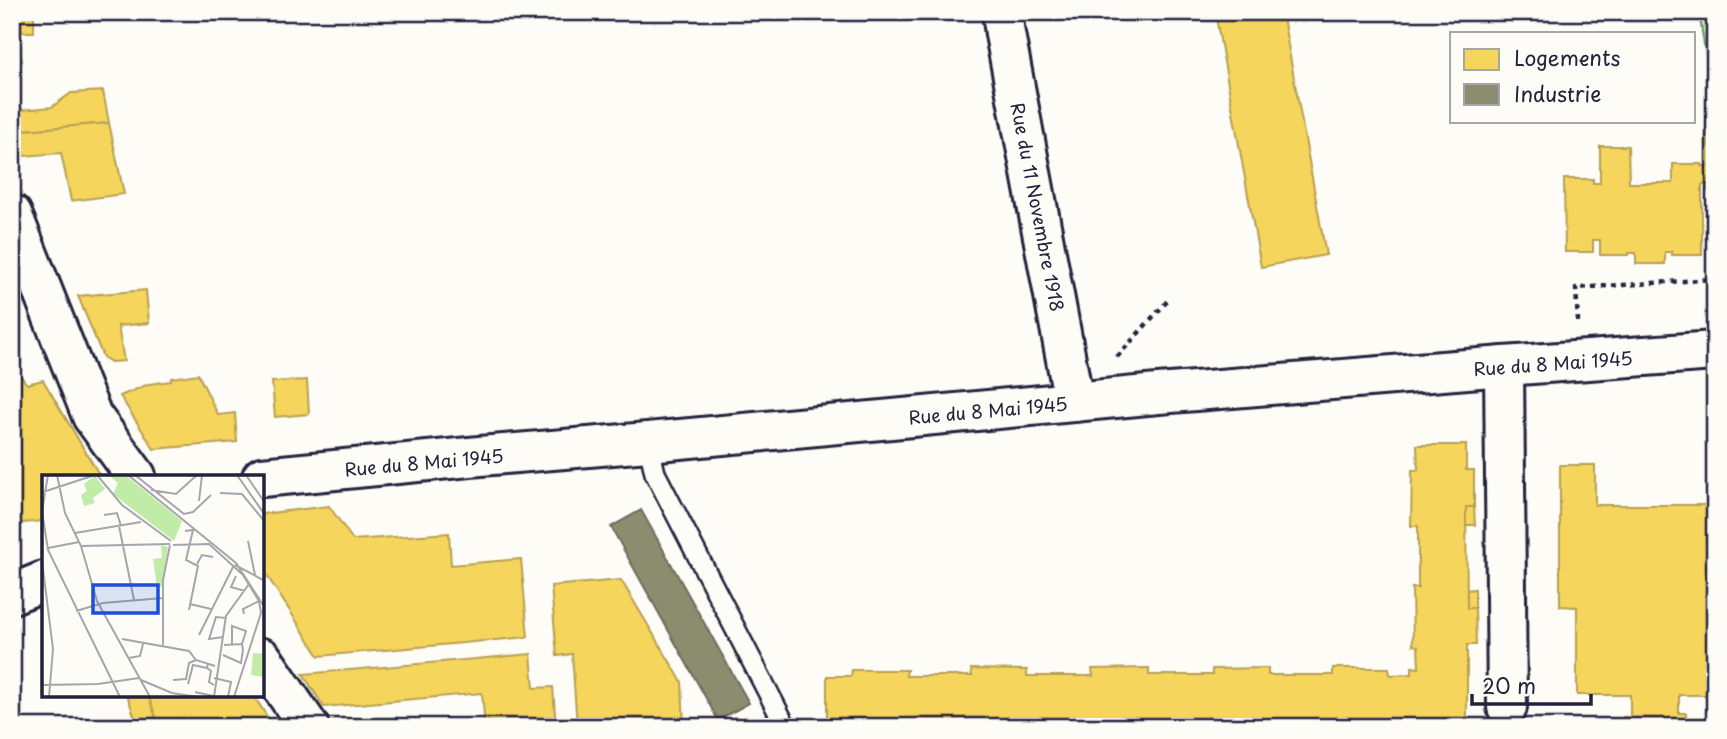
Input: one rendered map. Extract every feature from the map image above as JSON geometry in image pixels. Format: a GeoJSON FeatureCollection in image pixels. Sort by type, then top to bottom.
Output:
{"type":"FeatureCollection","features":[{"type":"Feature","properties":{"kind":"street","name":"Rue du 11 Novembre 1918"},"geometry":{"type":"LineString","coordinates":[[1002,12],[1074,402]]}},
{"type":"Feature","properties":{"kind":"street"},"geometry":{"type":"LineString","coordinates":[[12,214],[92,416],[135,475]]}},
{"type":"Feature","properties":{"kind":"street","name":"Rue du 8 Mai 1945"},"geometry":{"type":"LineString","coordinates":[[264,477],[1172,392],[1715,351]]}},
{"type":"Feature","properties":{"kind":"street"},"geometry":{"type":"LineString","coordinates":[[1504,366],[1507,707]]}},
{"type":"Feature","properties":{"kind":"street"},"geometry":{"type":"LineString","coordinates":[[12,594],[42,582]]}},
{"type":"Feature","properties":{"kind":"street"},"geometry":{"type":"LineString","coordinates":[[264,661],[309,727]]}},
{"type":"Feature","properties":{"kind":"lane"},"geometry":{"type":"LineString","coordinates":[[648,442],[655,473],[786,727]]}},
{"type":"Feature","properties":{"kind":"path"},"geometry":{"type":"LineString","coordinates":[[1580,361],[1576,288],[1715,279]]}},
{"type":"Feature","properties":{"kind":"path"},"geometry":{"type":"LineString","coordinates":[[1067,363],[1116,357],[1170,298]]}},
{"type":"Feature","properties":{"kind":"green space"},"geometry":{"type":"Polygon","coordinates":[[[1699,12],[1715,12],[1715,57],[1706,57],[1699,12]]]}},
{"type":"Feature","properties":{"kind":"building: Logements"},"geometry":{"type":"Polygon","coordinates":[[[12,12],[34,12],[34,32],[12,32],[12,12]]]}},
{"type":"Feature","properties":{"kind":"building: Logements"},"geometry":{"type":"Polygon","coordinates":[[[1215,12],[1282,12],[1326,255],[1261,267],[1215,12]]]}},
{"type":"Feature","properties":{"kind":"building: Logements"},"geometry":{"type":"Polygon","coordinates":[[[12,32],[15,32],[22,61],[12,62],[12,32]]]}},
{"type":"Feature","properties":{"kind":"building: Logements"},"geometry":{"type":"Polygon","coordinates":[[[103,91],[109,123],[16,131],[12,111],[52,107],[71,93],[103,91]]]}},
{"type":"Feature","properties":{"kind":"building: Logements"},"geometry":{"type":"Polygon","coordinates":[[[1707,106],[1715,106],[1715,191],[1708,191],[1708,184],[1702,185],[1702,255],[1672,255],[1672,252],[1665,252],[1665,264],[1636,264],[1636,253],[1600,255],[1600,240],[1593,240],[1593,252],[1565,252],[1564,179],[1593,179],[1593,183],[1600,183],[1600,146],[1628,146],[1629,183],[1673,183],[1673,164],[1708,166],[1707,106]]]}},
{"type":"Feature","properties":{"kind":"building: Logements"},"geometry":{"type":"Polygon","coordinates":[[[109,123],[124,194],[71,201],[61,153],[23,156],[13,131],[109,123]]]}},
{"type":"Feature","properties":{"kind":"building: Logements"},"geometry":{"type":"Polygon","coordinates":[[[146,290],[149,323],[118,326],[124,361],[111,362],[103,357],[78,296],[146,290]]]}},
{"type":"Feature","properties":{"kind":"building: Logements"},"geometry":{"type":"Polygon","coordinates":[[[16,370],[27,384],[43,380],[99,475],[42,475],[42,521],[12,524],[12,371],[16,370]]]}},
{"type":"Feature","properties":{"kind":"building: Logements"},"geometry":{"type":"Polygon","coordinates":[[[198,374],[218,415],[235,413],[237,442],[154,449],[120,396],[149,384],[198,374]]]}},
{"type":"Feature","properties":{"kind":"building: Logements"},"geometry":{"type":"Polygon","coordinates":[[[307,380],[309,414],[275,417],[272,382],[307,380]]]}},
{"type":"Feature","properties":{"kind":"building: Logements"},"geometry":{"type":"Polygon","coordinates":[[[1417,445],[1466,445],[1466,470],[1474,470],[1474,507],[1466,507],[1467,608],[1475,608],[1476,645],[1467,645],[1467,724],[1389,723],[1389,727],[1333,727],[1333,724],[1268,724],[1269,727],[1149,724],[1149,727],[1091,727],[1091,724],[1029,724],[1029,727],[827,726],[827,676],[851,676],[852,670],[907,670],[906,676],[972,676],[971,669],[1027,670],[1027,676],[1093,676],[1092,669],[1149,668],[1149,675],[1212,675],[1212,669],[1268,668],[1268,675],[1333,675],[1333,668],[1389,668],[1390,675],[1412,674],[1412,667],[1419,668],[1418,646],[1413,645],[1412,588],[1418,588],[1418,526],[1411,526],[1412,470],[1418,470],[1417,445]]]}},
{"type":"Feature","properties":{"kind":"building: Logements"},"geometry":{"type":"Polygon","coordinates":[[[1560,465],[1595,465],[1595,505],[1715,505],[1715,695],[1679,695],[1679,713],[1686,713],[1686,727],[1623,727],[1623,717],[1630,717],[1630,695],[1577,695],[1577,607],[1560,606],[1560,465]]]}},
{"type":"Feature","properties":{"kind":"building: Logements"},"geometry":{"type":"Polygon","coordinates":[[[329,506],[353,540],[449,533],[451,565],[521,559],[528,637],[319,656],[264,571],[264,514],[329,506]]]}},
{"type":"Feature","properties":{"kind":"building: Logements"},"geometry":{"type":"Polygon","coordinates":[[[1466,507],[1474,507],[1475,525],[1466,525],[1466,507]]]}},
{"type":"Feature","properties":{"kind":"building: Logements"},"geometry":{"type":"Polygon","coordinates":[[[621,580],[682,682],[684,727],[577,727],[572,654],[557,656],[551,586],[621,580]]]}},
{"type":"Feature","properties":{"kind":"building: Logements"},"geometry":{"type":"Polygon","coordinates":[[[1475,589],[1475,608],[1467,608],[1467,590],[1475,589]]]}},
{"type":"Feature","properties":{"kind":"building: Logements"},"geometry":{"type":"Polygon","coordinates":[[[531,654],[534,688],[553,687],[556,727],[485,727],[482,693],[324,707],[303,674],[531,654]]]}},
{"type":"Feature","properties":{"kind":"building: Logements"},"geometry":{"type":"Polygon","coordinates":[[[128,697],[149,697],[156,717],[137,724],[128,697]]]}},
{"type":"Feature","properties":{"kind":"building: Logements"},"geometry":{"type":"Polygon","coordinates":[[[149,697],[254,697],[274,727],[138,727],[137,724],[156,717],[149,697]]]}},
{"type":"Feature","properties":{"kind":"building: Logements"},"geometry":{"type":"Polygon","coordinates":[[[354,719],[360,727],[338,727],[333,721],[354,719]]]}},
{"type":"Feature","properties":{"kind":"building: Industrie"},"geometry":{"type":"Polygon","coordinates":[[[641,510],[749,703],[718,720],[611,527],[641,510]]]}}]}
